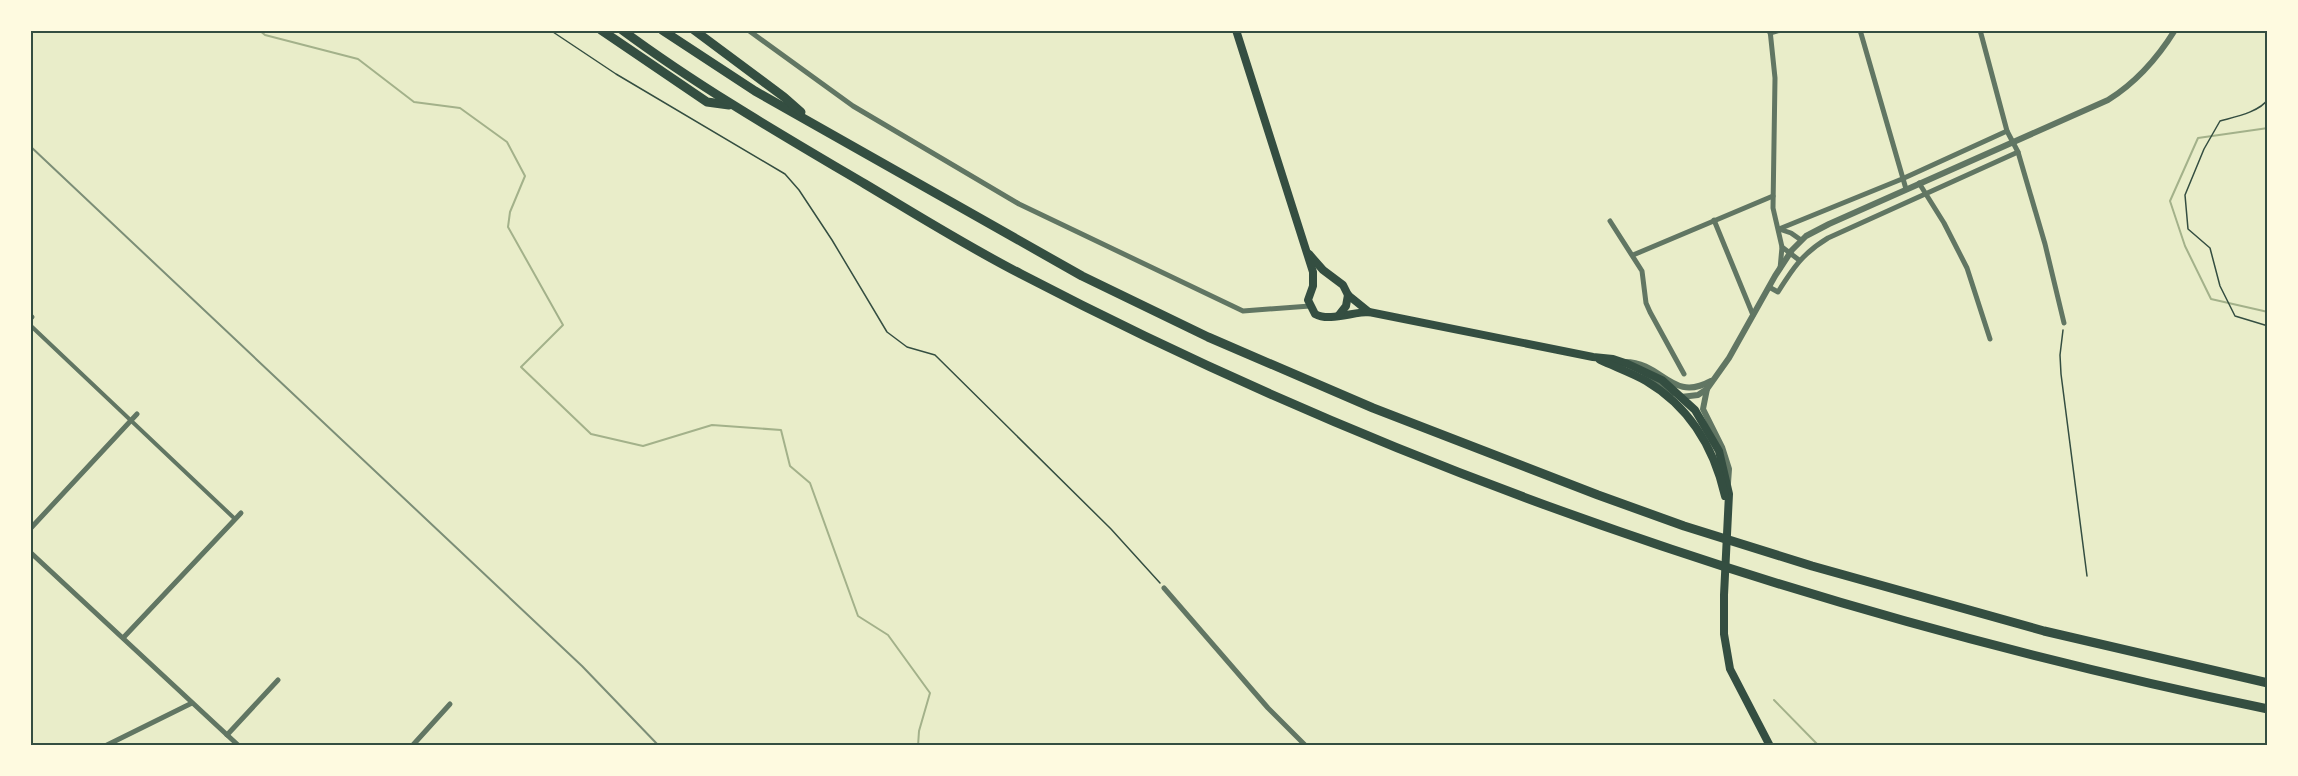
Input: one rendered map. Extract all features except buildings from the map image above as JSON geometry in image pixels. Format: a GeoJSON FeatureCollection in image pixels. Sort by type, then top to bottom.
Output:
{"type":"FeatureCollection","features":[{"type":"Feature","properties":{"kind":"highway"},"geometry":{"type":"LineString","coordinates":[[601,30],[706,102],[731,105]]}},
{"type":"Feature","properties":{"kind":"highway"},"geometry":{"type":"LineString","coordinates":[[622,30],[731,105],[1029,278],[1122,325],[1268,392],[1411,452],[1669,548],[1866,610],[2038,657],[2268,709]]}},
{"type":"Feature","properties":{"kind":"highway"},"geometry":{"type":"LineString","coordinates":[[662,30],[755,91],[1072,270],[1284,371],[1482,452],[1684,526],[1873,584],[2076,639],[2268,682]]}},
{"type":"Feature","properties":{"kind":"highway"},"geometry":{"type":"LineString","coordinates":[[694,30],[784,97],[813,124]]}},
{"type":"Feature","properties":{"kind":"main road"},"geometry":{"type":"LineString","coordinates":[[1236,30],[1313,272],[1313,285],[1308,295],[1310,306],[1320,316],[1329,318],[1369,312],[1621,362],[1662,380],[1695,410],[1712,435],[1728,484],[1724,634],[1730,669],[1770,746]]}},
{"type":"Feature","properties":{"kind":"main road"},"geometry":{"type":"LineString","coordinates":[[1306,251],[1343,285],[1348,295],[1369,312]]}},
{"type":"Feature","properties":{"kind":"main road"},"geometry":{"type":"LineString","coordinates":[[1313,285],[1322,279],[1334,279]]}},
{"type":"Feature","properties":{"kind":"main road"},"geometry":{"type":"LineString","coordinates":[[1339,315],[1346,306],[1348,295]]}},
{"type":"Feature","properties":{"kind":"main road"},"geometry":{"type":"LineString","coordinates":[[1593,357],[1646,381],[1673,400],[1699,430],[1717,466],[1728,506]]}},
{"type":"Feature","properties":{"kind":"street"},"geometry":{"type":"LineString","coordinates":[[748,30],[853,106],[1019,204],[1243,311],[1310,306]]}},
{"type":"Feature","properties":{"kind":"street"},"geometry":{"type":"LineString","coordinates":[[1780,269],[1782,247],[1773,207],[1775,78],[1770,32],[1781,30]]}},
{"type":"Feature","properties":{"kind":"street"},"geometry":{"type":"LineString","coordinates":[[1860,30],[1906,189]]}},
{"type":"Feature","properties":{"kind":"street"},"geometry":{"type":"LineString","coordinates":[[1980,30],[2007,131],[2018,152],[2045,244],[2064,323]]}},
{"type":"Feature","properties":{"kind":"street"},"geometry":{"type":"LineString","coordinates":[[1632,374],[1644,376],[1676,396],[1683,398],[1698,395],[1707,389],[1729,358],[1780,269],[1802,240],[1829,224],[1919,183],[2092,108],[2122,91],[2146,70],[2175,30]]}},
{"type":"Feature","properties":{"kind":"street"},"geometry":{"type":"LineString","coordinates":[[1779,229],[1902,179],[2007,131]]}},
{"type":"Feature","properties":{"kind":"street"},"geometry":{"type":"LineString","coordinates":[[1769,287],[1778,292],[1799,260],[1813,247],[1828,238],[2018,152]]}},
{"type":"Feature","properties":{"kind":"street"},"geometry":{"type":"LineString","coordinates":[[1919,183],[1944,223],[1967,268],[1990,339]]}},
{"type":"Feature","properties":{"kind":"street"},"geometry":{"type":"LineString","coordinates":[[1633,255],[1773,196]]}},
{"type":"Feature","properties":{"kind":"street"},"geometry":{"type":"LineString","coordinates":[[1714,220],[1753,315]]}},
{"type":"Feature","properties":{"kind":"street"},"geometry":{"type":"LineString","coordinates":[[1610,221],[1642,271],[1646,303],[1684,374]]}},
{"type":"Feature","properties":{"kind":"street"},"geometry":{"type":"LineString","coordinates":[[1779,229],[1802,240]]}},
{"type":"Feature","properties":{"kind":"street"},"geometry":{"type":"LineString","coordinates":[[1782,247],[1799,260]]}},
{"type":"Feature","properties":{"kind":"street"},"geometry":{"type":"LineString","coordinates":[[30,325],[235,519]]}},
{"type":"Feature","properties":{"kind":"street"},"geometry":{"type":"LineString","coordinates":[[1621,362],[1632,362],[1645,366],[1682,388],[1699,387],[1714,379]]}},
{"type":"Feature","properties":{"kind":"street"},"geometry":{"type":"LineString","coordinates":[[1707,389],[1703,409],[1722,447],[1729,469],[1728,484]]}},
{"type":"Feature","properties":{"kind":"street"},"geometry":{"type":"LineString","coordinates":[[30,529],[137,414]]}},
{"type":"Feature","properties":{"kind":"street"},"geometry":{"type":"LineString","coordinates":[[123,638],[241,513]]}},
{"type":"Feature","properties":{"kind":"street"},"geometry":{"type":"LineString","coordinates":[[30,552],[239,746]]}},
{"type":"Feature","properties":{"kind":"street"},"geometry":{"type":"LineString","coordinates":[[1164,588],[1268,708],[1306,746]]}},
{"type":"Feature","properties":{"kind":"street"},"geometry":{"type":"LineString","coordinates":[[227,735],[278,680]]}},
{"type":"Feature","properties":{"kind":"street"},"geometry":{"type":"LineString","coordinates":[[105,746],[192,703]]}},
{"type":"Feature","properties":{"kind":"street"},"geometry":{"type":"LineString","coordinates":[[412,746],[450,704]]}},
{"type":"Feature","properties":{"kind":"path"},"geometry":{"type":"LineString","coordinates":[[550,30],[616,74],[785,174],[799,190],[832,240],[887,332],[907,347],[935,355],[1111,529],[1164,588]]}},
{"type":"Feature","properties":{"kind":"path"},"geometry":{"type":"LineString","coordinates":[[2268,99],[2266,103],[2242,115],[2220,121],[2204,149],[2185,195],[2188,229],[2210,248],[2220,286],[2235,316],[2268,326]]}},
{"type":"Feature","properties":{"kind":"path"},"geometry":{"type":"LineString","coordinates":[[2064,323],[2060,355],[2061,374],[2087,576]]}},
{"type":"Feature","properties":{"kind":"waterway"},"geometry":{"type":"LineString","coordinates":[[259,30],[265,35],[358,59],[414,102],[460,108],[507,142],[525,176],[510,212],[508,227],[563,325],[521,367],[591,434],[643,446],[712,425],[781,430],[790,466],[810,483],[858,616],[888,635],[930,693],[919,731],[918,746]]}},
{"type":"Feature","properties":{"kind":"waterway"},"geometry":{"type":"LineString","coordinates":[[2268,128],[2198,138],[2170,201],[2185,246],[2211,299],[2268,312]]}},
{"type":"Feature","properties":{"kind":"waterway"},"geometry":{"type":"LineString","coordinates":[[1774,700],[1819,746]]}},
{"type":"Feature","properties":{"kind":"railway"},"geometry":{"type":"LineString","coordinates":[[30,146],[582,666],[659,746]]}}]}
